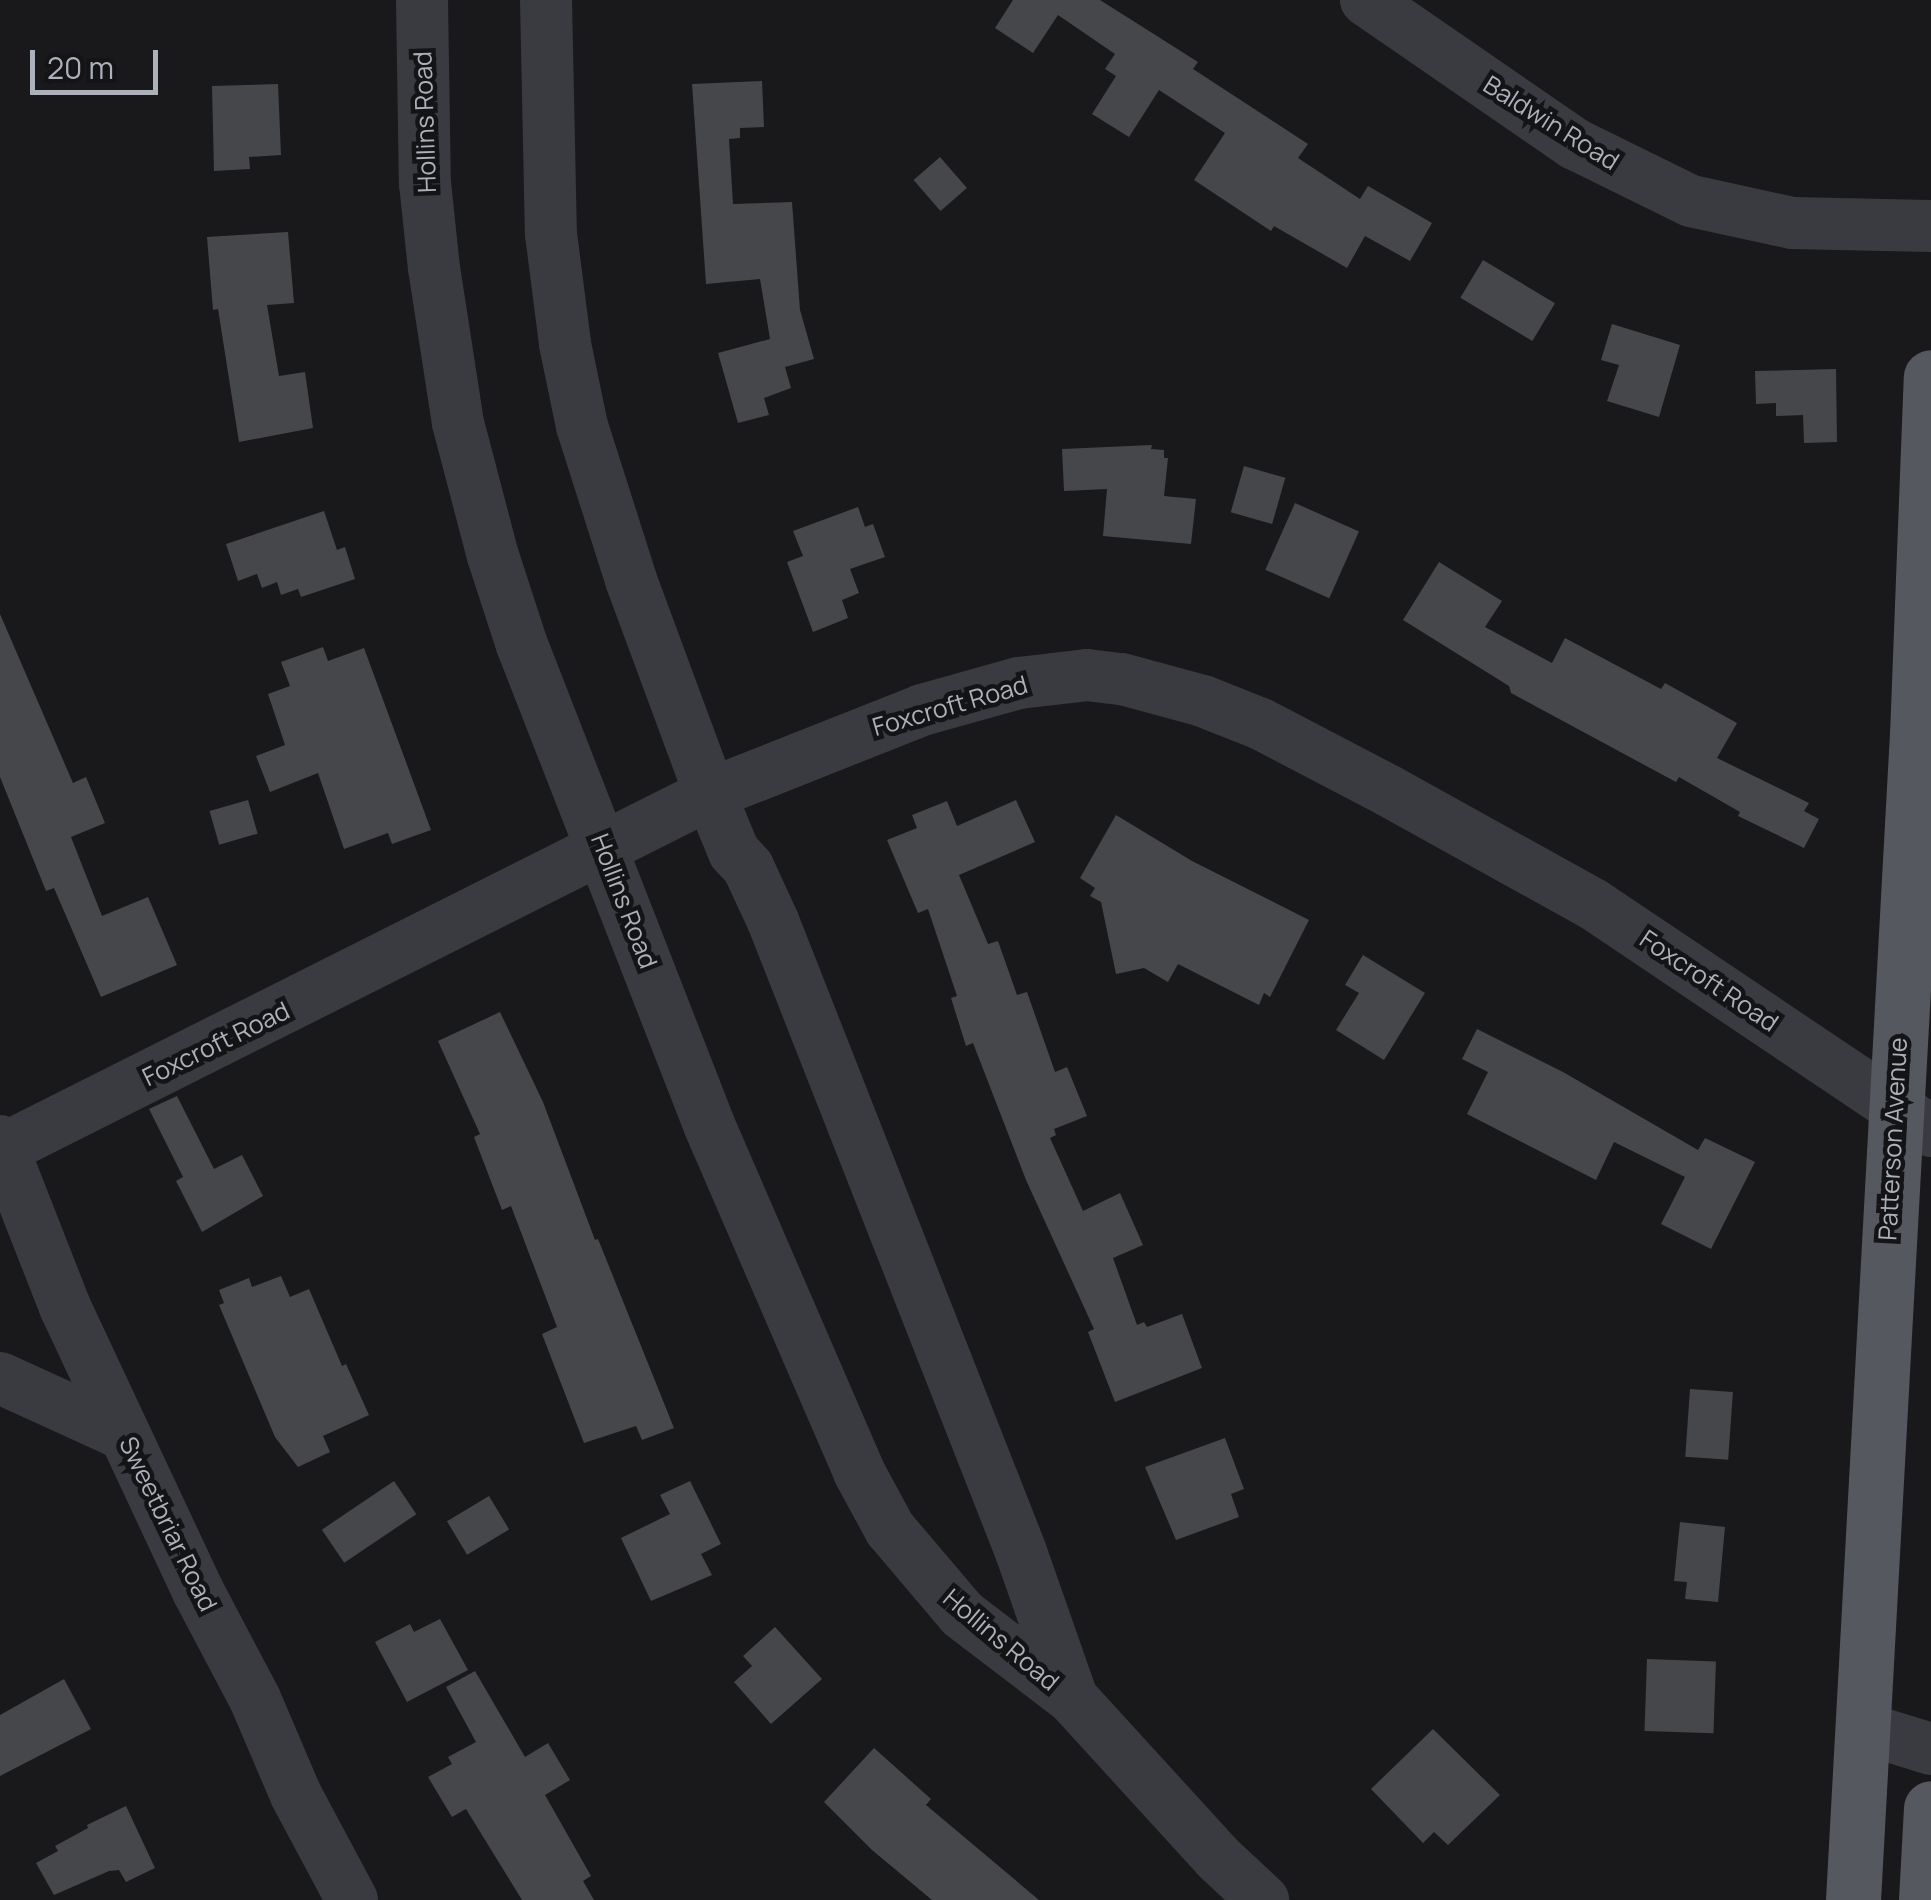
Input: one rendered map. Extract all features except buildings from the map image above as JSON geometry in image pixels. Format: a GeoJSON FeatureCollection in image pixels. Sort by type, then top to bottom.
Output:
{"type":"FeatureCollection","features":[{"type":"Feature","properties":{"kind":"main road","name":"Patterson Avenue"},"geometry":{"type":"LineString","coordinates":[[1853,1900],[1863,1728],[1913,1118],[1917,735],[1931,377]]}},
{"type":"Feature","properties":{"kind":"main road"},"geometry":{"type":"LineString","coordinates":[[1926,1900],[1931,1808]]}},
{"type":"Feature","properties":{"kind":"street","name":"Hollins Road"},"geometry":{"type":"LineString","coordinates":[[422,0],[425,183],[458,423],[522,645],[710,1127],[859,1472],[890,1530],[962,1614],[1072,1698],[1218,1858],[1264,1900]]}},
{"type":"Feature","properties":{"kind":"street","name":"Hollins Road"},"geometry":{"type":"LineString","coordinates":[[546,0],[552,234],[568,361],[582,426],[632,580],[710,794],[734,852],[748,867],[780,939],[1021,1552],[1072,1698]]}},
{"type":"Feature","properties":{"kind":"street","name":"Baldwin Road"},"geometry":{"type":"LineString","coordinates":[[1366,0],[1575,144],[1691,201],[1792,223],[1931,226]]}},
{"type":"Feature","properties":{"kind":"street","name":"Foxcroft Road"},"geometry":{"type":"LineString","coordinates":[[2,1145],[604,851],[710,794],[922,710],[1019,683],[1087,676],[1122,679],[1262,724],[1593,904],[1913,1118]]}},
{"type":"Feature","properties":{"kind":"street","name":"Sweetbriar Road"},"geometry":{"type":"LineString","coordinates":[[2,1145],[64,1308],[255,1698],[296,1795],[352,1900]]}},
{"type":"Feature","properties":{"kind":"street"},"geometry":{"type":"LineString","coordinates":[[0,1378],[124,1435]]}},
{"type":"Feature","properties":{"kind":"street"},"geometry":{"type":"LineString","coordinates":[[1863,1728],[1931,1749]]}}]}
